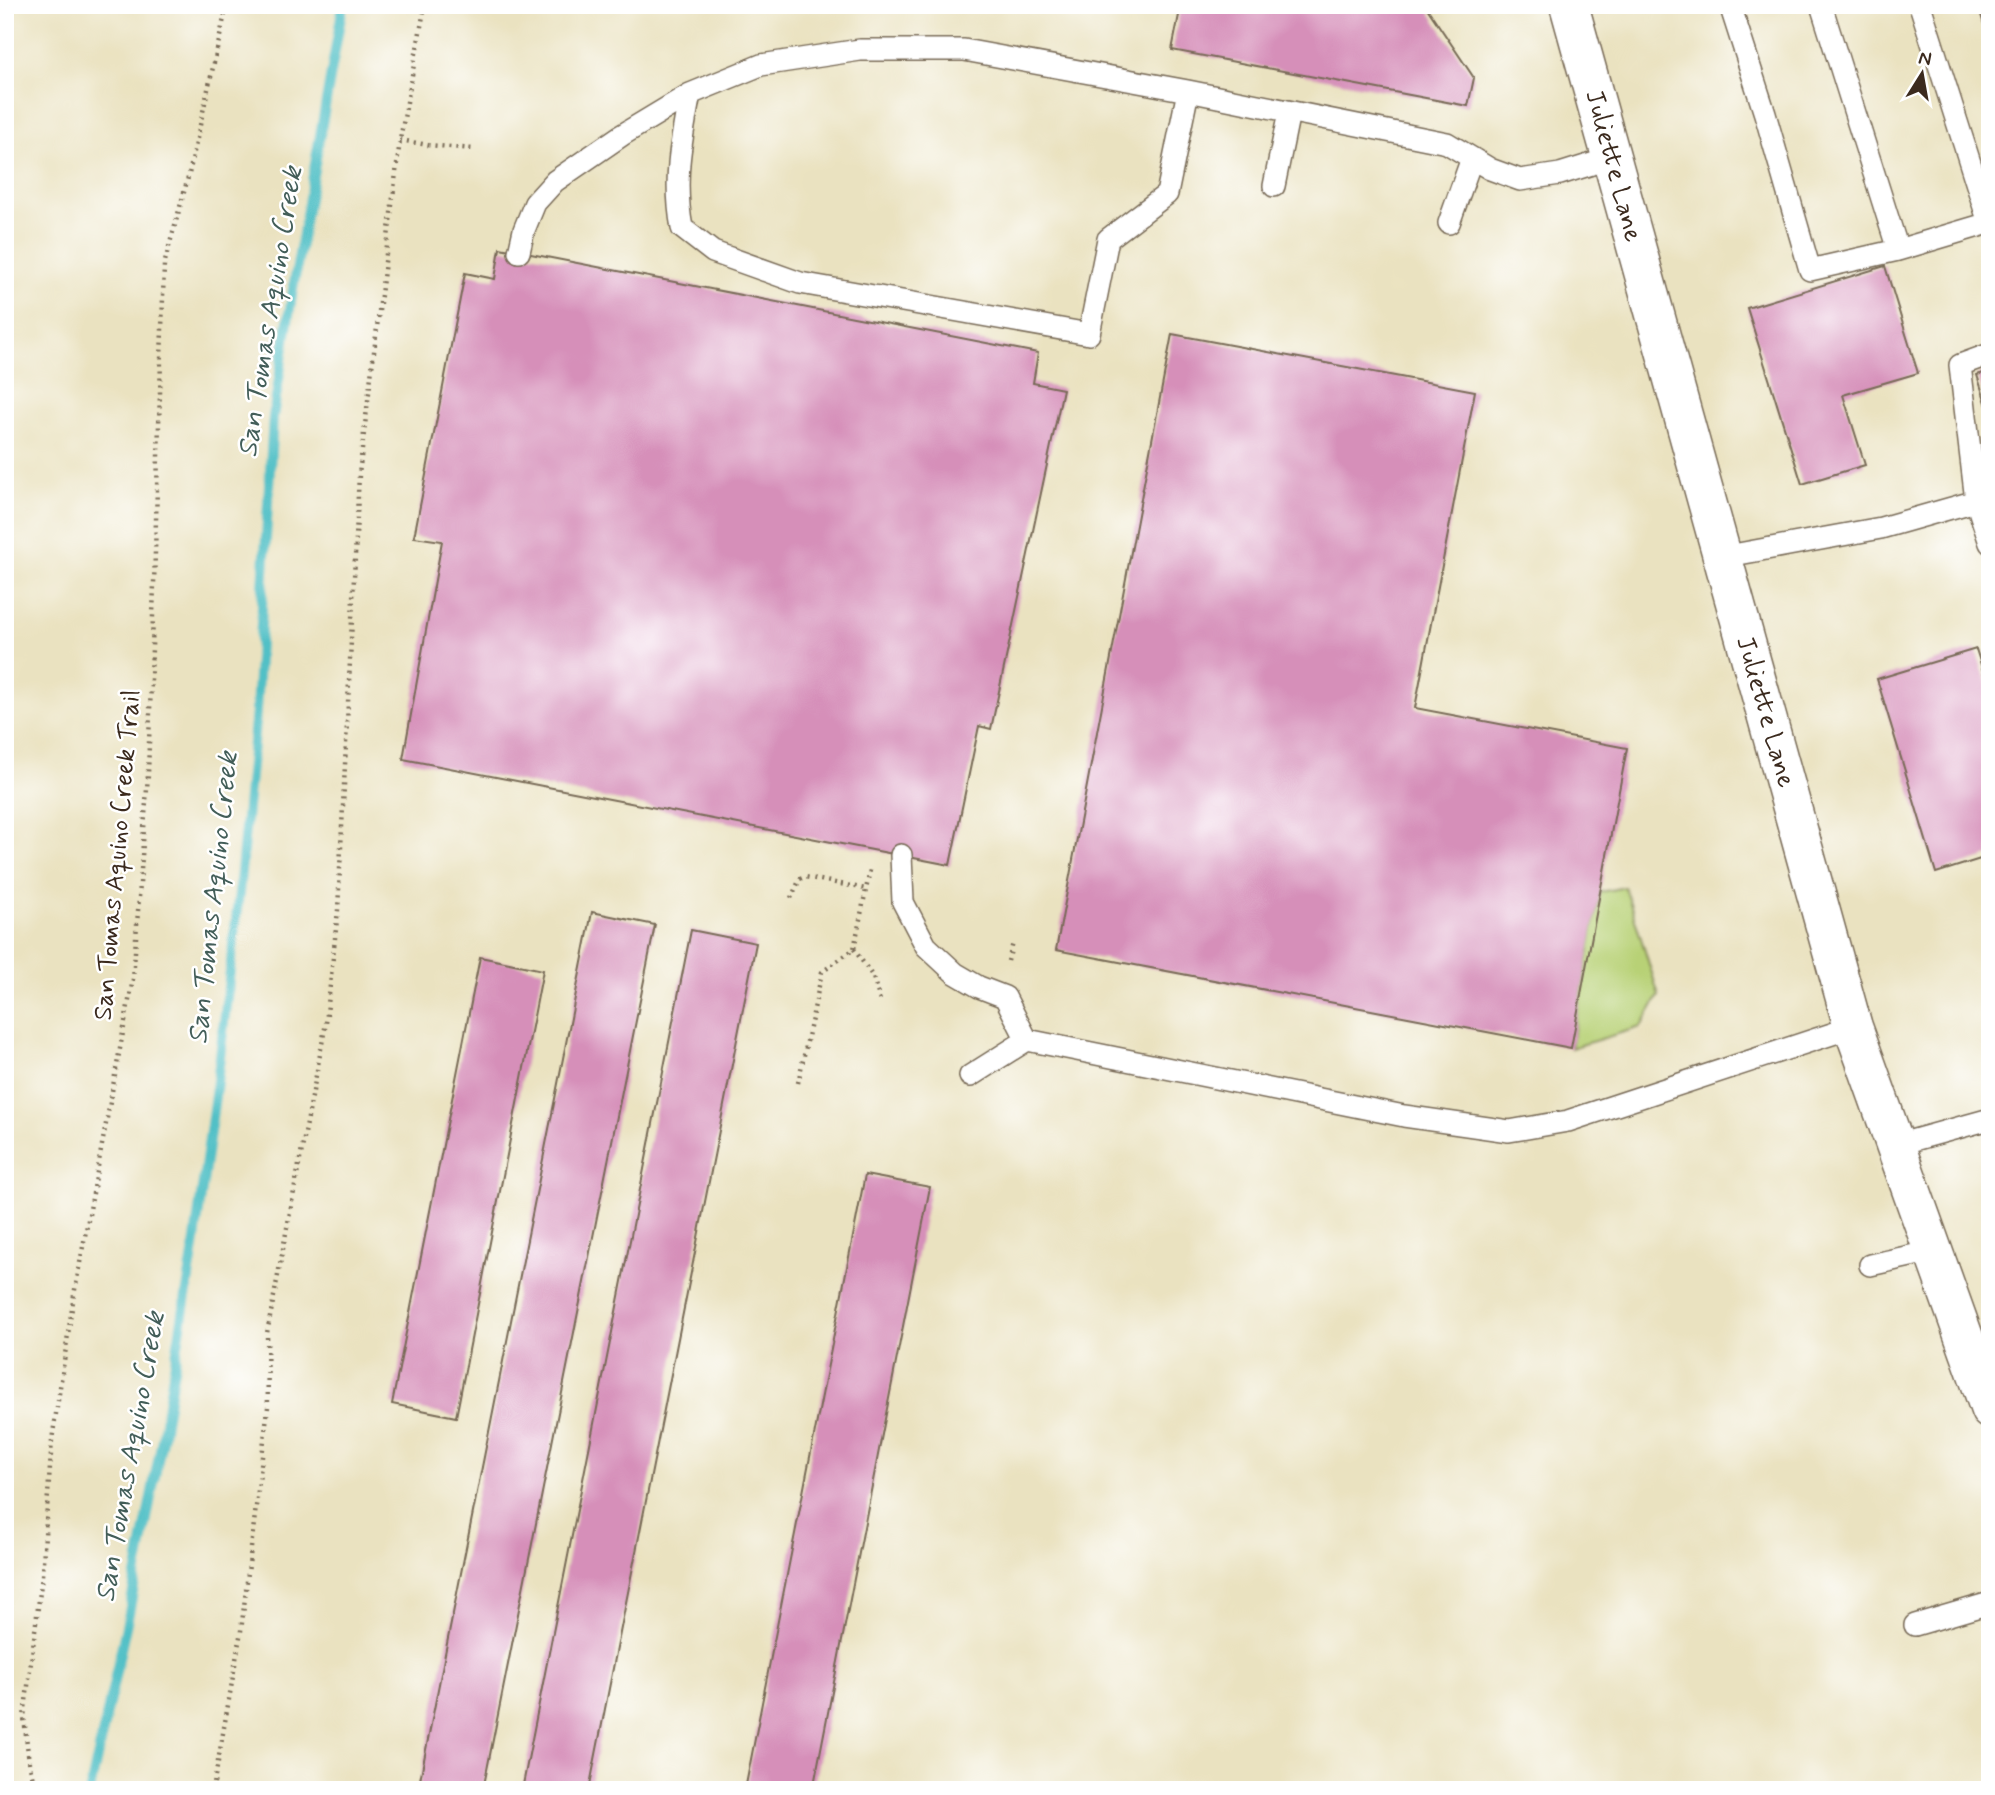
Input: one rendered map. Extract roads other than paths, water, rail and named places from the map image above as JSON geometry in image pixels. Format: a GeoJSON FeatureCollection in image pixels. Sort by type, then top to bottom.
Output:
{"type":"FeatureCollection","features":[{"type":"Feature","properties":{"kind":"street","name":"Juliette Lane"},"geometry":{"type":"LineString","coordinates":[[1569,5],[1853,1027],[1990,1410]]}},
{"type":"Feature","properties":{"kind":"lane"},"geometry":{"type":"LineString","coordinates":[[1730,5],[1810,270],[1898,250],[1990,223],[1920,5]]}},
{"type":"Feature","properties":{"kind":"lane"},"geometry":{"type":"LineString","coordinates":[[1821,5],[1898,250]]}},
{"type":"Feature","properties":{"kind":"lane"},"geometry":{"type":"LineString","coordinates":[[519,252],[535,203],[555,181],[622,135],[690,94],[761,65],[860,50],[964,50],[1188,91],[1447,144],[1490,169],[1520,180],[1560,174],[1611,158]]}},
{"type":"Feature","properties":{"kind":"lane"},"geometry":{"type":"LineString","coordinates":[[690,94],[677,175],[678,205],[682,228],[713,252],[800,283],[1089,334],[1108,239],[1167,194],[1188,91]]}},
{"type":"Feature","properties":{"kind":"lane"},"geometry":{"type":"LineString","coordinates":[[1274,186],[1289,112]]}},
{"type":"Feature","properties":{"kind":"lane"},"geometry":{"type":"LineString","coordinates":[[1449,223],[1472,158]]}},
{"type":"Feature","properties":{"kind":"lane"},"geometry":{"type":"LineString","coordinates":[[1990,354],[1960,365],[1976,502],[1990,543]]}},
{"type":"Feature","properties":{"kind":"lane"},"geometry":{"type":"LineString","coordinates":[[1722,557],[1881,528],[1976,502]]}},
{"type":"Feature","properties":{"kind":"lane"},"geometry":{"type":"LineString","coordinates":[[901,855],[903,902],[926,946],[955,973],[1004,997],[1027,1040]]}},
{"type":"Feature","properties":{"kind":"lane"},"geometry":{"type":"LineString","coordinates":[[970,1076],[1027,1040],[1404,1115],[1509,1131],[1568,1121],[1853,1027]]}},
{"type":"Feature","properties":{"kind":"lane"},"geometry":{"type":"LineString","coordinates":[[1896,1145],[1990,1119]]}},
{"type":"Feature","properties":{"kind":"lane"},"geometry":{"type":"LineString","coordinates":[[1870,1265],[1933,1251]]}},
{"type":"Feature","properties":{"kind":"lane"},"geometry":{"type":"LineString","coordinates":[[1915,1625],[1990,1603]]}},
{"type":"Feature","properties":{"kind":"waterway","name":"San Tomas Aquino Creek"},"geometry":{"type":"LineString","coordinates":[[90,1790],[129,1613],[193,1254],[239,893],[256,711],[273,417],[343,5]]}}]}
